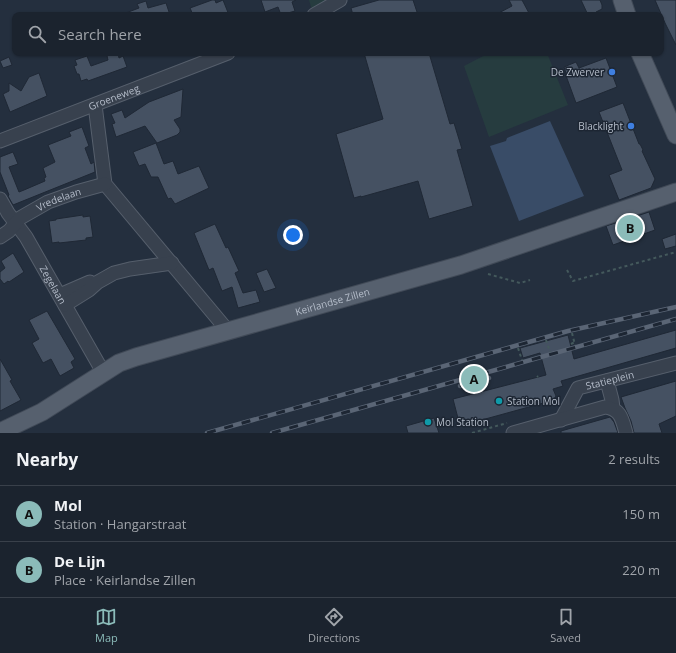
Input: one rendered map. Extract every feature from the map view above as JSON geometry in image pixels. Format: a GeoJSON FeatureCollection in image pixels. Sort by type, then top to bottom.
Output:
{"type":"FeatureCollection","features":[{"type":"Feature","properties":{"kind":"main road"},"geometry":{"type":"LineString","coordinates":[[622,0],[626,12]]}},
{"type":"Feature","properties":{"kind":"main road"},"geometry":{"type":"LineString","coordinates":[[641,56],[676,135]]}},
{"type":"Feature","properties":{"kind":"main road","name":"Keirlandse Zillen"},"geometry":{"type":"LineString","coordinates":[[0,432],[42,412],[119,362],[461,265],[676,192]]}},
{"type":"Feature","properties":{"kind":"street"},"geometry":{"type":"LineString","coordinates":[[319,12],[340,0]]}},
{"type":"Feature","properties":{"kind":"street","name":"Groeneweg"},"geometry":{"type":"LineString","coordinates":[[0,141],[220,56]]}},
{"type":"Feature","properties":{"kind":"street"},"geometry":{"type":"LineString","coordinates":[[95,105],[106,184],[228,331]]}},
{"type":"Feature","properties":{"kind":"street","name":"Vredelaan"},"geometry":{"type":"LineString","coordinates":[[0,237],[9,231],[20,218],[48,202],[76,192],[106,184]]}},
{"type":"Feature","properties":{"kind":"street","name":"Zegelaan"},"geometry":{"type":"LineString","coordinates":[[0,200],[26,237],[103,372]]}},
{"type":"Feature","properties":{"kind":"street"},"geometry":{"type":"LineString","coordinates":[[130,269],[161,250]]}},
{"type":"Feature","properties":{"kind":"street"},"geometry":{"type":"LineString","coordinates":[[62,300],[88,282],[98,282],[114,274],[130,269],[172,263]]}},
{"type":"Feature","properties":{"kind":"street","name":"Statieplein"},"geometry":{"type":"LineString","coordinates":[[561,420],[578,388],[676,363]]}},
{"type":"Feature","properties":{"kind":"street"},"geometry":{"type":"LineString","coordinates":[[607,381],[613,408]]}},
{"type":"Feature","properties":{"kind":"street"},"geometry":{"type":"LineString","coordinates":[[513,433],[605,407],[613,408],[618,412],[626,433]]}},
{"type":"Feature","properties":{"kind":"path"},"geometry":{"type":"LineString","coordinates":[[567,270],[573,281],[676,252]]}},
{"type":"Feature","properties":{"kind":"path"},"geometry":{"type":"LineString","coordinates":[[488,274],[520,283],[530,280]]}},
{"type":"Feature","properties":{"kind":"path"},"geometry":{"type":"LineString","coordinates":[[570,344],[575,344],[572,333]]}},
{"type":"Feature","properties":{"kind":"path"},"geometry":{"type":"LineString","coordinates":[[546,340],[550,352]]}},
{"type":"Feature","properties":{"kind":"path"},"geometry":{"type":"LineString","coordinates":[[548,346],[552,344]]}},
{"type":"Feature","properties":{"kind":"path"},"geometry":{"type":"LineString","coordinates":[[518,348],[522,360]]}},
{"type":"Feature","properties":{"kind":"green space"},"geometry":{"type":"Polygon","coordinates":[[[309,0],[330,0],[312,10],[309,0]]]}},
{"type":"Feature","properties":{"kind":"green space"},"geometry":{"type":"Polygon","coordinates":[[[483,56],[548,56],[568,105],[489,137],[464,66],[483,56]]]}},
{"type":"Feature","properties":{"kind":"water"},"geometry":{"type":"Polygon","coordinates":[[[550,121],[584,196],[519,221],[490,146],[506,141],[507,138],[550,121]]]}},
{"type":"Feature","properties":{"kind":"building"},"geometry":{"type":"Polygon","coordinates":[[[212,0],[215,0],[216,3],[223,0],[228,12],[192,12],[190,8],[212,0]]]}},
{"type":"Feature","properties":{"kind":"building"},"geometry":{"type":"Polygon","coordinates":[[[261,0],[296,0],[292,2],[295,11],[280,12],[278,7],[265,12],[261,0]]]}},
{"type":"Feature","properties":{"kind":"building"},"geometry":{"type":"Polygon","coordinates":[[[379,0],[413,0],[417,12],[352,12],[351,8],[379,0]]]}},
{"type":"Feature","properties":{"kind":"building"},"geometry":{"type":"Polygon","coordinates":[[[509,0],[522,0],[528,12],[501,12],[512,6],[509,0]]]}},
{"type":"Feature","properties":{"kind":"building"},"geometry":{"type":"Polygon","coordinates":[[[581,0],[600,0],[602,9],[596,12],[587,12],[581,0]]]}},
{"type":"Feature","properties":{"kind":"building"},"geometry":{"type":"Polygon","coordinates":[[[655,0],[676,0],[676,45],[664,21],[664,12],[660,12],[655,0]]]}},
{"type":"Feature","properties":{"kind":"building"},"geometry":{"type":"Polygon","coordinates":[[[146,1],[148,8],[166,3],[169,12],[128,12],[139,8],[137,4],[146,1]]]}},
{"type":"Feature","properties":{"kind":"building"},"geometry":{"type":"Polygon","coordinates":[[[87,56],[91,66],[108,60],[107,56],[119,56],[119,58],[123,56],[127,67],[88,81],[87,79],[81,81],[74,66],[77,65],[75,60],[87,56]]]}},
{"type":"Feature","properties":{"kind":"building"},"geometry":{"type":"Polygon","coordinates":[[[365,56],[430,56],[450,124],[454,123],[462,149],[457,150],[473,206],[429,219],[418,181],[354,198],[336,134],[383,119],[365,56]]]}},
{"type":"Feature","properties":{"kind":"building"},"geometry":{"type":"Polygon","coordinates":[[[9,57],[12,65],[3,68],[0,61],[9,57]]]}},
{"type":"Feature","properties":{"kind":"building"},"geometry":{"type":"Polygon","coordinates":[[[606,58],[617,87],[576,103],[564,67],[576,62],[579,68],[606,58]]]}},
{"type":"Feature","properties":{"kind":"building"},"geometry":{"type":"Polygon","coordinates":[[[39,73],[47,96],[10,112],[3,94],[9,91],[9,83],[21,91],[29,77],[39,73]]]}},
{"type":"Feature","properties":{"kind":"building"},"geometry":{"type":"Polygon","coordinates":[[[183,89],[181,117],[174,120],[180,129],[180,132],[177,135],[157,143],[145,126],[116,137],[112,124],[115,123],[111,114],[122,110],[125,118],[149,102],[183,89]]]}},
{"type":"Feature","properties":{"kind":"building"},"geometry":{"type":"Polygon","coordinates":[[[623,103],[655,179],[651,188],[619,200],[609,175],[622,170],[599,112],[623,103]]]}},
{"type":"Feature","properties":{"kind":"building"},"geometry":{"type":"Polygon","coordinates":[[[82,127],[89,146],[85,148],[91,164],[94,162],[95,172],[13,205],[8,196],[9,195],[0,172],[0,157],[13,152],[18,164],[9,167],[19,192],[45,181],[44,178],[46,177],[43,168],[55,162],[48,145],[71,136],[69,132],[82,127]]]}},
{"type":"Feature","properties":{"kind":"building"},"geometry":{"type":"Polygon","coordinates":[[[156,143],[164,164],[173,161],[178,174],[199,166],[209,188],[175,204],[171,198],[168,199],[158,177],[151,177],[145,164],[139,166],[133,152],[156,143]]]}},
{"type":"Feature","properties":{"kind":"building"},"geometry":{"type":"Polygon","coordinates":[[[649,212],[655,230],[613,245],[606,226],[649,212]]]}},
{"type":"Feature","properties":{"kind":"building"},"geometry":{"type":"Polygon","coordinates":[[[83,215],[83,217],[90,216],[93,237],[86,238],[86,240],[52,243],[49,221],[83,215]]]}},
{"type":"Feature","properties":{"kind":"building"},"geometry":{"type":"Polygon","coordinates":[[[215,224],[239,271],[235,273],[243,293],[256,290],[260,302],[238,308],[232,287],[222,291],[213,268],[209,270],[194,233],[215,224]]]}},
{"type":"Feature","properties":{"kind":"building"},"geometry":{"type":"Polygon","coordinates":[[[676,234],[676,246],[665,249],[662,239],[676,234]]]}},
{"type":"Feature","properties":{"kind":"building"},"geometry":{"type":"Polygon","coordinates":[[[13,253],[24,272],[4,284],[0,279],[0,272],[5,268],[1,261],[13,253]]]}},
{"type":"Feature","properties":{"kind":"building"},"geometry":{"type":"Polygon","coordinates":[[[267,269],[276,288],[264,292],[256,273],[267,269]]]}},
{"type":"Feature","properties":{"kind":"building"},"geometry":{"type":"Polygon","coordinates":[[[47,311],[75,359],[71,362],[74,368],[60,376],[51,359],[43,363],[32,343],[39,339],[29,320],[47,311]]]}},
{"type":"Feature","properties":{"kind":"building"},"geometry":{"type":"Polygon","coordinates":[[[676,330],[676,348],[561,381],[563,386],[553,389],[556,396],[551,404],[547,402],[460,426],[453,399],[546,375],[540,353],[523,358],[520,348],[568,335],[574,359],[676,330]]]}},
{"type":"Feature","properties":{"kind":"building"},"geometry":{"type":"Polygon","coordinates":[[[0,359],[21,400],[0,411],[0,359]]]}},
{"type":"Feature","properties":{"kind":"building"},"geometry":{"type":"Polygon","coordinates":[[[676,381],[676,416],[659,424],[662,433],[634,433],[631,421],[621,397],[676,381]]]}},
{"type":"Feature","properties":{"kind":"building"},"geometry":{"type":"Polygon","coordinates":[[[610,417],[614,422],[618,433],[561,433],[561,431],[610,417]]]}},
{"type":"Feature","properties":{"kind":"building","name":"Mol Station"},"geometry":{"type":"Polygon","coordinates":[[[434,418],[439,433],[408,433],[406,426],[434,418]]]}},
{"type":"Feature","properties":{"kind":"railway"},"geometry":{"type":"LineString","coordinates":[[207,433],[568,331],[676,307]]}},
{"type":"Feature","properties":{"kind":"railway"},"geometry":{"type":"LineString","coordinates":[[272,433],[676,319]]}},
{"type":"Feature","properties":{"kind":"railway"},"geometry":{"type":"LineString","coordinates":[[460,386],[489,378]]}},
{"type":"Feature","properties":{"kind":"place","name":"De Zwerver"},"geometry":{"type":"Point","coordinates":[612,72]}},
{"type":"Feature","properties":{"kind":"place","name":"Blacklight"},"geometry":{"type":"Point","coordinates":[631,126]}},
{"type":"Feature","properties":{"kind":"place","name":"De Lijn"},"geometry":{"type":"Point","coordinates":[630,228]}},
{"type":"Feature","properties":{"kind":"place","name":"Mol"},"geometry":{"type":"Point","coordinates":[474,379]}},
{"type":"Feature","properties":{"kind":"place","name":"Station Mol"},"geometry":{"type":"Point","coordinates":[499,401]}},
{"type":"Feature","properties":{"kind":"place","name":"Mol Station"},"geometry":{"type":"Point","coordinates":[428,422]}}]}
